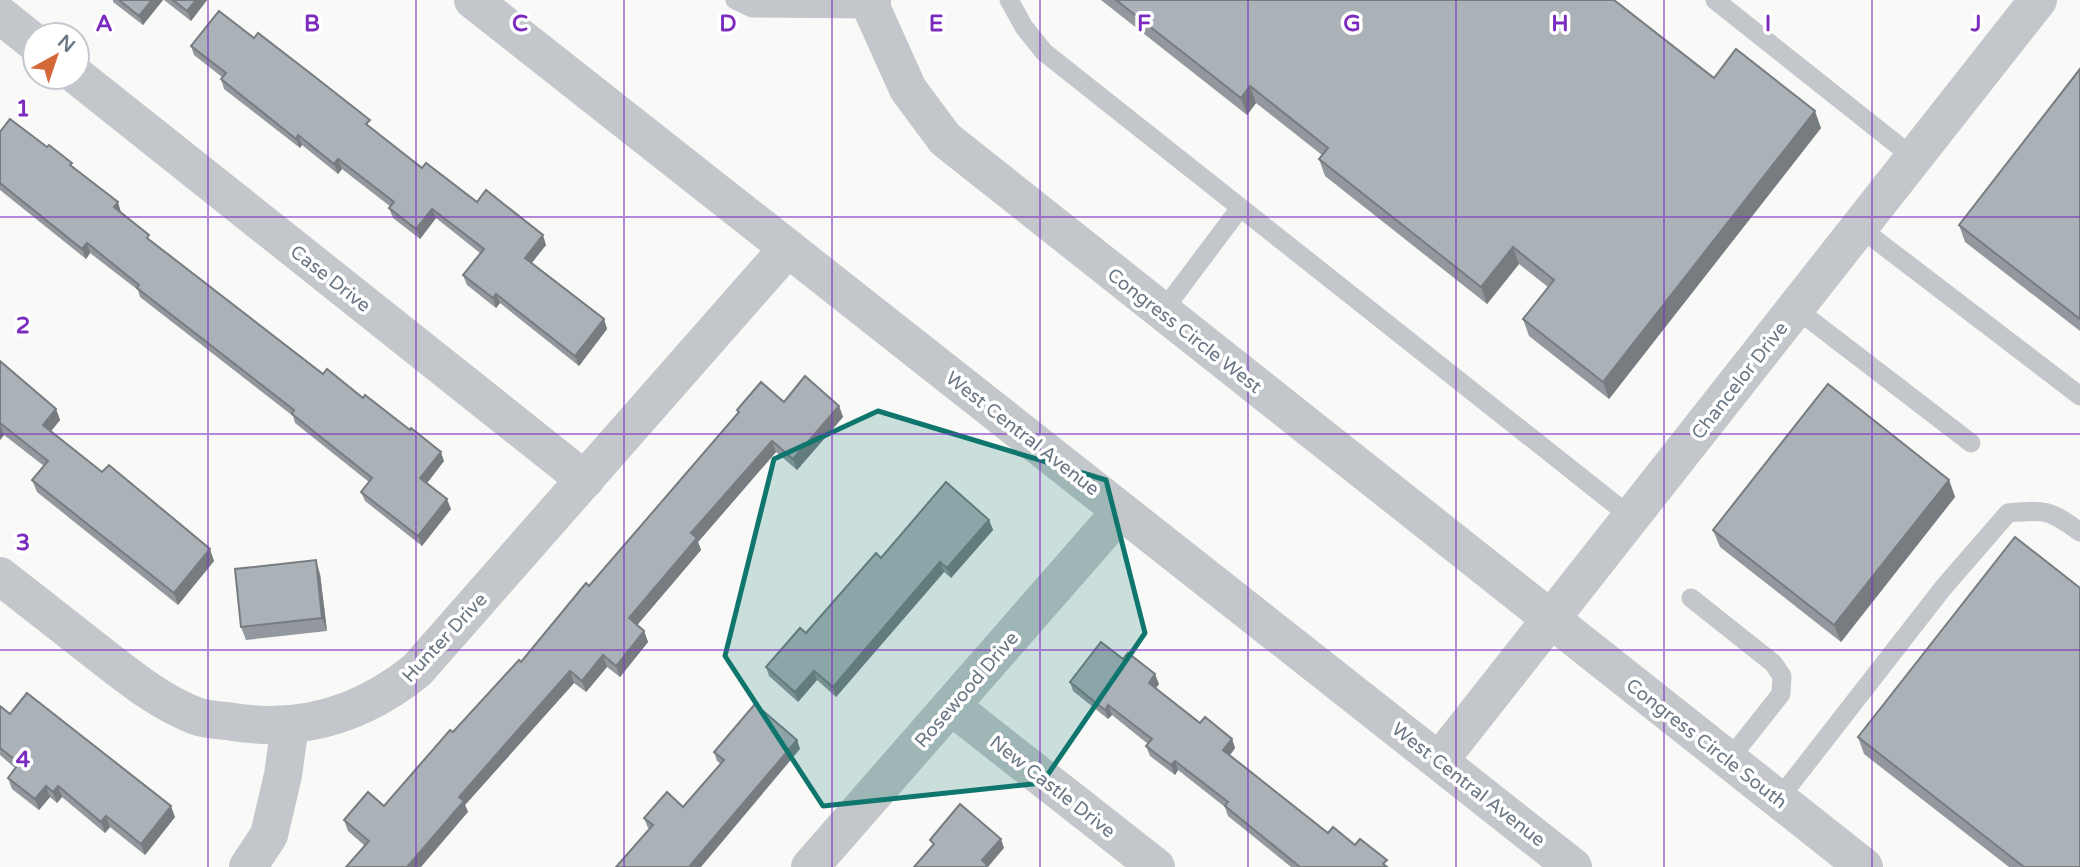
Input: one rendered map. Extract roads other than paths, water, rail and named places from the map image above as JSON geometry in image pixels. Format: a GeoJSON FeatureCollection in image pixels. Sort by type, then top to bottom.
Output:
{"type":"FeatureCollection","features":[{"type":"Feature","properties":{"kind":"street","name":"West Central Avenue"},"geometry":{"type":"LineString","coordinates":[[473,0],[1573,867]]}},
{"type":"Feature","properties":{"kind":"street","name":"Chancelor Drive"},"geometry":{"type":"LineString","coordinates":[[1439,761],[2039,0]]}},
{"type":"Feature","properties":{"kind":"street","name":"Congress Circle West"},"geometry":{"type":"LineString","coordinates":[[872,5],[908,89],[945,139],[1550,620]]}},
{"type":"Feature","properties":{"kind":"street"},"geometry":{"type":"LineString","coordinates":[[0,15],[21,32]]}},
{"type":"Feature","properties":{"kind":"street","name":"Case Drive"},"geometry":{"type":"LineString","coordinates":[[91,87],[585,480]]}},
{"type":"Feature","properties":{"kind":"street","name":"Hunter Drive"},"geometry":{"type":"LineString","coordinates":[[0,576],[140,685],[169,703],[198,716],[258,726],[290,725],[355,710],[400,684],[417,670],[788,248]]}},
{"type":"Feature","properties":{"kind":"street","name":"Rosewood Drive"},"geometry":{"type":"LineString","coordinates":[[810,867],[1121,510]]}},
{"type":"Feature","properties":{"kind":"street","name":"Congress Circle South"},"geometry":{"type":"LineString","coordinates":[[1550,620],[1864,867]]}},
{"type":"Feature","properties":{"kind":"street","name":"New Castle Drive"},"geometry":{"type":"LineString","coordinates":[[951,706],[1156,867]]}},
{"type":"Feature","properties":{"kind":"street"},"geometry":{"type":"LineString","coordinates":[[248,867],[268,835],[283,775],[290,725]]}},
{"type":"Feature","properties":{"kind":"lane"},"geometry":{"type":"LineString","coordinates":[[735,0],[752,8],[872,5]]}},
{"type":"Feature","properties":{"kind":"lane"},"geometry":{"type":"LineString","coordinates":[[1009,0],[1024,27],[1045,52],[1631,517]]}},
{"type":"Feature","properties":{"kind":"lane"},"geometry":{"type":"LineString","coordinates":[[1715,0],[1913,158]]}},
{"type":"Feature","properties":{"kind":"lane"},"geometry":{"type":"LineString","coordinates":[[1162,312],[1240,208]]}},
{"type":"Feature","properties":{"kind":"lane"},"geometry":{"type":"LineString","coordinates":[[1860,227],[2080,396]]}},
{"type":"Feature","properties":{"kind":"lane"},"geometry":{"type":"LineString","coordinates":[[1796,308],[1971,443]]}},
{"type":"Feature","properties":{"kind":"lane"},"geometry":{"type":"LineString","coordinates":[[1778,800],[1943,588],[2008,513],[2050,512],[2080,532]]}},
{"type":"Feature","properties":{"kind":"lane"},"geometry":{"type":"LineString","coordinates":[[1691,598],[1773,663],[1782,676],[1781,694],[1728,761]]}}]}
